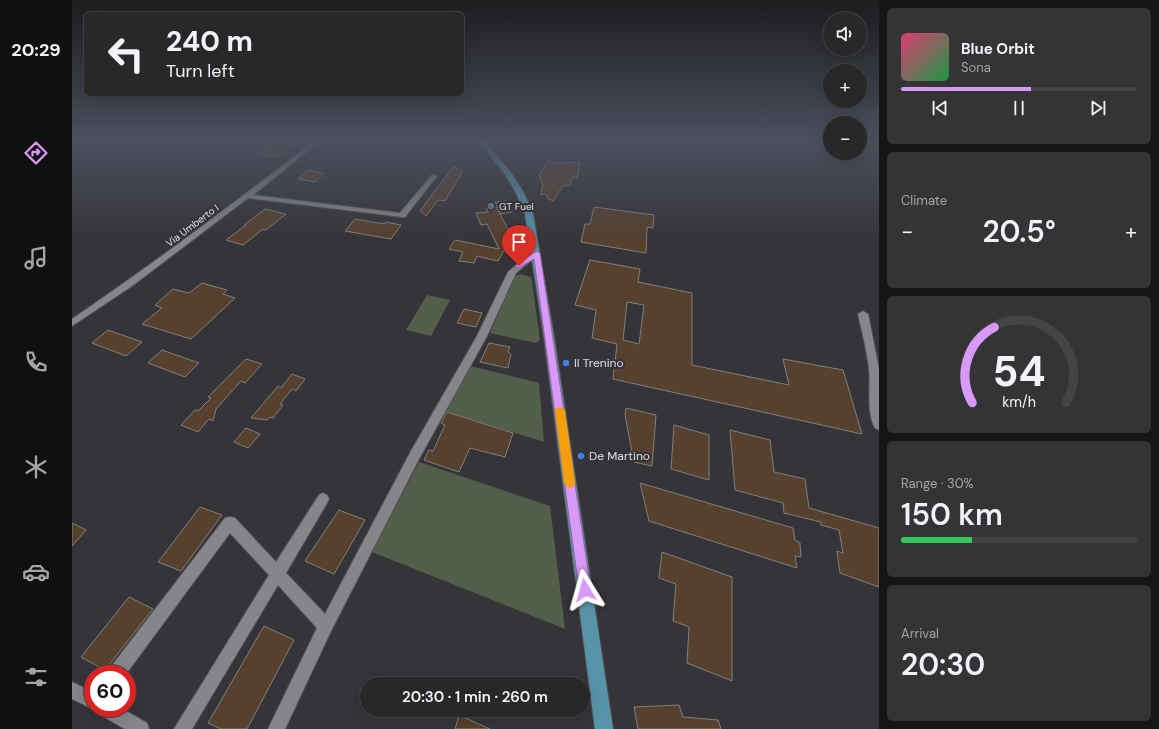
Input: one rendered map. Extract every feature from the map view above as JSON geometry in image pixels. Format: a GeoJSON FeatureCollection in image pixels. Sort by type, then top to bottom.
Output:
{"type":"FeatureCollection","features":[{"type":"Feature","properties":{"kind":"main road"},"geometry":{"type":"LineString","coordinates":[[508,173],[529,214],[536,253],[604,729]]}},
{"type":"Feature","properties":{"kind":"street","name":"Via Umberto I"},"geometry":{"type":"LineString","coordinates":[[72,323],[129,284],[248,196],[277,173]]}},
{"type":"Feature","properties":{"kind":"street"},"geometry":{"type":"LineString","coordinates":[[248,196],[402,215],[434,176]]}},
{"type":"Feature","properties":{"kind":"street"},"geometry":{"type":"LineString","coordinates":[[276,729],[326,626],[415,455],[485,330],[512,272],[536,253]]}},
{"type":"Feature","properties":{"kind":"street"},"geometry":{"type":"LineString","coordinates":[[863,314],[874,369],[875,403],[879,425]]}},
{"type":"Feature","properties":{"kind":"street"},"geometry":{"type":"LineString","coordinates":[[182,729],[323,500]]}},
{"type":"Feature","properties":{"kind":"street"},"geometry":{"type":"LineString","coordinates":[[123,665],[230,523],[326,626]]}},
{"type":"Feature","properties":{"kind":"street"},"geometry":{"type":"LineString","coordinates":[[72,690],[84,696]]}},
{"type":"Feature","properties":{"kind":"street"},"geometry":{"type":"LineString","coordinates":[[120,717],[141,729]]}},
{"type":"Feature","properties":{"kind":"green space"},"geometry":{"type":"Polygon","coordinates":[[[521,274],[531,277],[540,340],[536,343],[490,333],[515,276],[521,274]]]}},
{"type":"Feature","properties":{"kind":"green space"},"geometry":{"type":"Polygon","coordinates":[[[427,295],[450,300],[431,336],[406,330],[427,295]]]}},
{"type":"Feature","properties":{"kind":"green space"},"geometry":{"type":"Polygon","coordinates":[[[470,366],[539,383],[544,442],[445,411],[470,366]]]}},
{"type":"Feature","properties":{"kind":"green space"},"geometry":{"type":"Polygon","coordinates":[[[419,462],[550,506],[565,629],[372,552],[419,462]]]}},
{"type":"Feature","properties":{"kind":"building"},"geometry":{"type":"Polygon","coordinates":[[[305,173],[324,173],[315,182],[298,179],[305,173]]]}},
{"type":"Feature","properties":{"kind":"building"},"geometry":{"type":"Polygon","coordinates":[[[448,173],[462,173],[445,201],[438,200],[426,216],[420,211],[448,173]]]}},
{"type":"Feature","properties":{"kind":"building"},"geometry":{"type":"Polygon","coordinates":[[[541,173],[578,173],[577,178],[572,177],[570,186],[564,185],[553,201],[547,198],[548,195],[541,194],[543,185],[539,176],[541,173]]]}},
{"type":"Feature","properties":{"kind":"building"},"geometry":{"type":"Polygon","coordinates":[[[506,201],[512,212],[501,214],[495,202],[506,201]]]}},
{"type":"Feature","properties":{"kind":"building"},"geometry":{"type":"Polygon","coordinates":[[[496,207],[515,242],[508,243],[498,261],[477,256],[474,263],[459,261],[463,252],[449,249],[455,240],[499,249],[487,224],[481,225],[476,213],[488,212],[486,208],[496,207]]]}},
{"type":"Feature","properties":{"kind":"building"},"geometry":{"type":"Polygon","coordinates":[[[594,207],[654,215],[653,228],[647,227],[646,253],[581,242],[585,224],[590,224],[594,207]]]}},
{"type":"Feature","properties":{"kind":"building"},"geometry":{"type":"Polygon","coordinates":[[[265,209],[286,214],[266,230],[263,229],[243,245],[226,240],[246,225],[244,225],[265,209]]]}},
{"type":"Feature","properties":{"kind":"building"},"geometry":{"type":"Polygon","coordinates":[[[355,219],[401,225],[391,239],[345,231],[355,219]]]}},
{"type":"Feature","properties":{"kind":"building"},"geometry":{"type":"Polygon","coordinates":[[[590,260],[640,269],[638,282],[692,293],[692,365],[789,385],[783,359],[843,370],[862,434],[613,379],[617,344],[592,338],[596,310],[575,305],[590,260]],[[627,302],[623,340],[639,344],[644,305],[627,302]]]}},
{"type":"Feature","properties":{"kind":"building"},"geometry":{"type":"Polygon","coordinates":[[[202,283],[227,290],[223,294],[235,298],[191,339],[142,324],[162,308],[155,305],[173,289],[189,293],[202,283]]]}},
{"type":"Feature","properties":{"kind":"building"},"geometry":{"type":"Polygon","coordinates":[[[464,309],[482,313],[476,327],[457,323],[464,309]]]}},
{"type":"Feature","properties":{"kind":"building"},"geometry":{"type":"Polygon","coordinates":[[[108,330],[142,342],[126,356],[92,343],[108,330]]]}},
{"type":"Feature","properties":{"kind":"building"},"geometry":{"type":"Polygon","coordinates":[[[489,343],[510,347],[508,352],[511,354],[508,368],[480,362],[489,343]]]}},
{"type":"Feature","properties":{"kind":"building"},"geometry":{"type":"Polygon","coordinates":[[[162,350],[199,363],[185,377],[148,363],[162,350]]]}},
{"type":"Feature","properties":{"kind":"building"},"geometry":{"type":"Polygon","coordinates":[[[246,359],[262,364],[245,383],[241,381],[216,409],[213,421],[209,419],[198,432],[181,425],[195,410],[198,411],[211,398],[208,397],[246,359]]]}},
{"type":"Feature","properties":{"kind":"building"},"geometry":{"type":"Polygon","coordinates":[[[292,374],[305,379],[296,391],[292,389],[280,404],[283,405],[273,418],[270,417],[267,420],[251,418],[278,386],[281,388],[292,374]]]}},
{"type":"Feature","properties":{"kind":"building"},"geometry":{"type":"Polygon","coordinates":[[[626,408],[656,415],[652,466],[634,462],[625,415],[626,408]]]}},
{"type":"Feature","properties":{"kind":"building"},"geometry":{"type":"Polygon","coordinates":[[[447,412],[513,433],[505,457],[470,448],[459,472],[424,460],[429,450],[433,451],[445,425],[441,423],[447,412]]]}},
{"type":"Feature","properties":{"kind":"building"},"geometry":{"type":"Polygon","coordinates":[[[674,425],[709,435],[709,480],[671,469],[674,425]]]}},
{"type":"Feature","properties":{"kind":"building"},"geometry":{"type":"Polygon","coordinates":[[[246,428],[260,434],[248,448],[234,442],[246,428]]]}},
{"type":"Feature","properties":{"kind":"building"},"geometry":{"type":"Polygon","coordinates":[[[730,430],[770,440],[774,472],[805,479],[809,508],[879,528],[879,587],[840,573],[837,551],[843,553],[839,530],[821,525],[821,522],[784,513],[783,503],[735,490],[730,430]]]}},
{"type":"Feature","properties":{"kind":"building"},"geometry":{"type":"Polygon","coordinates":[[[640,483],[793,528],[795,540],[800,543],[801,557],[795,556],[797,568],[649,521],[640,483]]]}},
{"type":"Feature","properties":{"kind":"building"},"geometry":{"type":"Polygon","coordinates":[[[200,507],[222,515],[181,571],[158,562],[200,507]]]}},
{"type":"Feature","properties":{"kind":"building"},"geometry":{"type":"Polygon","coordinates":[[[339,510],[365,520],[334,574],[305,561],[339,510]]]}},
{"type":"Feature","properties":{"kind":"building"},"geometry":{"type":"Polygon","coordinates":[[[72,523],[86,530],[72,546],[72,523]]]}},
{"type":"Feature","properties":{"kind":"building"},"geometry":{"type":"Polygon","coordinates":[[[662,552],[732,577],[732,681],[687,663],[689,627],[673,621],[676,584],[659,578],[662,552]]]}},
{"type":"Feature","properties":{"kind":"building"},"geometry":{"type":"Polygon","coordinates":[[[129,597],[153,609],[109,665],[96,665],[81,657],[129,597]]]}},
{"type":"Feature","properties":{"kind":"building"},"geometry":{"type":"Polygon","coordinates":[[[264,626],[294,640],[247,729],[221,729],[208,723],[264,626]]]}},
{"type":"Feature","properties":{"kind":"building"},"geometry":{"type":"Polygon","coordinates":[[[679,705],[683,717],[718,720],[721,729],[638,729],[634,707],[679,705]]]}},
{"type":"Feature","properties":{"kind":"building"},"geometry":{"type":"Polygon","coordinates":[[[458,717],[463,717],[490,729],[455,729],[458,717]]]}},
{"type":"Feature","properties":{"kind":"slow traffic"},"geometry":{"type":"LineString","coordinates":[[560,411],[570,482]]}},
{"type":"Feature","properties":{"kind":"place","name":"GT Fuel"},"geometry":{"type":"Point","coordinates":[491,206]}},
{"type":"Feature","properties":{"kind":"place","name":"Il Trenino"},"geometry":{"type":"Point","coordinates":[566,363]}},
{"type":"Feature","properties":{"kind":"place","name":"De Martino"},"geometry":{"type":"Point","coordinates":[581,456]}},
{"type":"Feature","properties":{"kind":"route"},"geometry":{"type":"LineString","coordinates":[[519,266],[536,253],[552,353],[585,590]]}}]}
